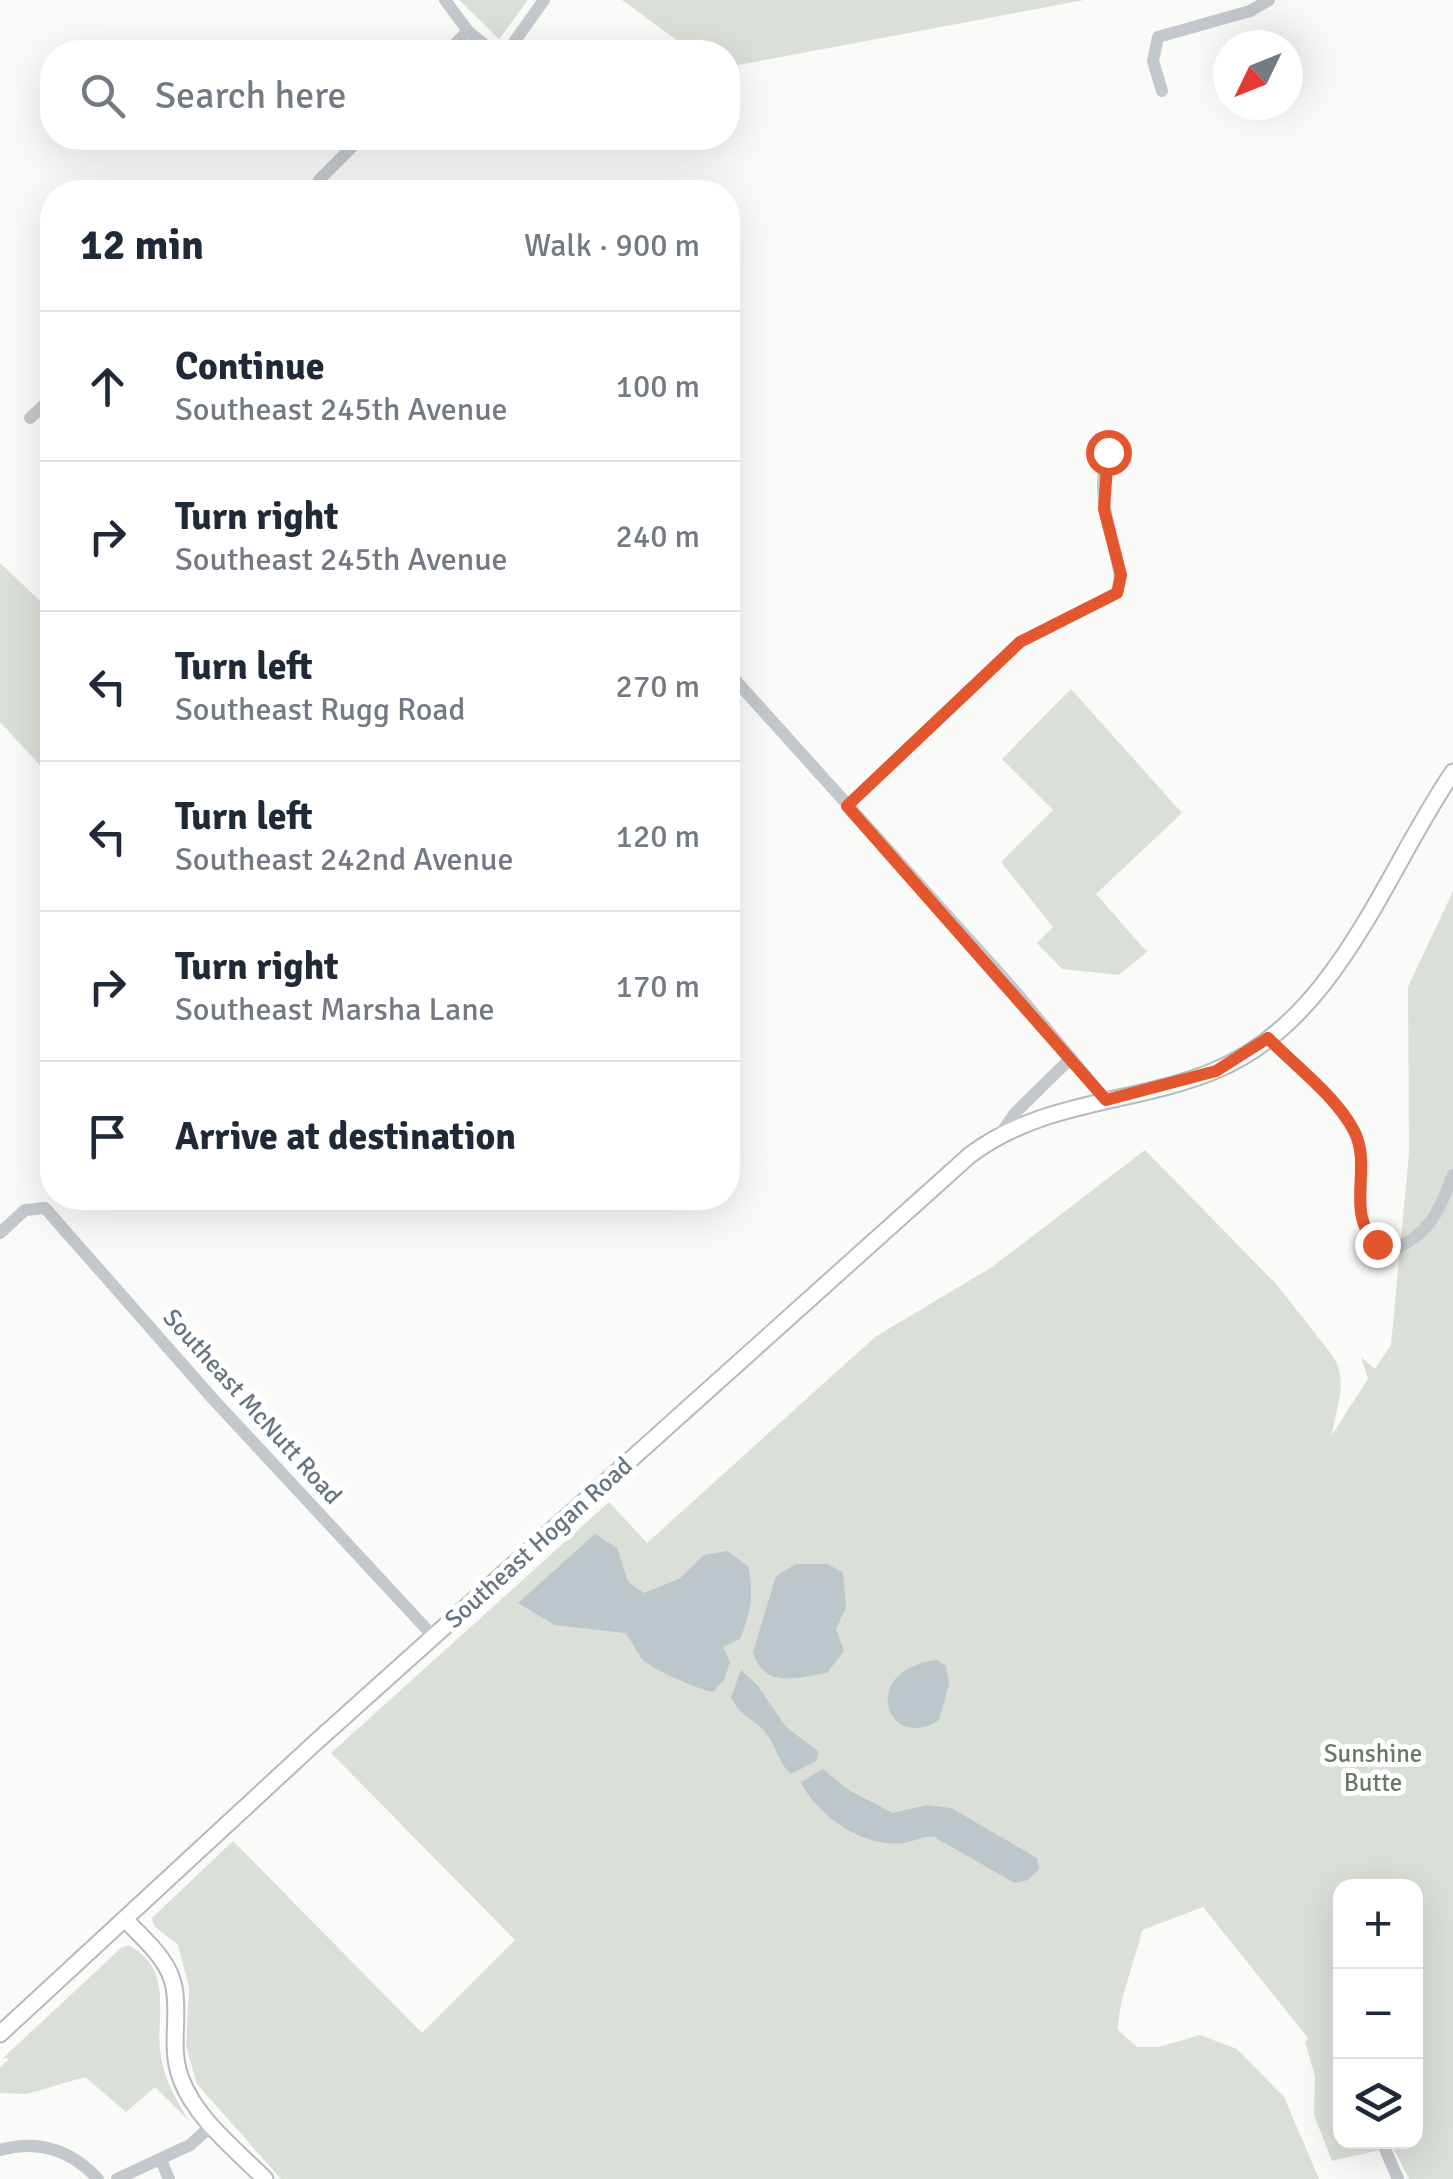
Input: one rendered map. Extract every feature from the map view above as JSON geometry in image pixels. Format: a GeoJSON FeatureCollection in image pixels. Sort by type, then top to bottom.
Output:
{"type":"FeatureCollection","features":[{"type":"Feature","properties":{"kind":"main road","name":"Southeast Hogan Road"},"geometry":{"type":"LineString","coordinates":[[0,2034],[433,1636],[931,1188],[999,1136],[1041,1116],[1216,1071],[1268,1038],[1338,962],[1453,772]]}},
{"type":"Feature","properties":{"kind":"main road"},"geometry":{"type":"LineString","coordinates":[[125,1919],[164,1962],[172,1978],[178,2069],[190,2098],[265,2179]]}},
{"type":"Feature","properties":{"kind":"street"},"geometry":{"type":"LineString","coordinates":[[445,0],[479,40]]}},
{"type":"Feature","properties":{"kind":"street"},"geometry":{"type":"LineString","coordinates":[[516,40],[544,0]]}},
{"type":"Feature","properties":{"kind":"street"},"geometry":{"type":"LineString","coordinates":[[1162,91],[1153,61],[1158,37],[1250,12],[1269,0]]}},
{"type":"Feature","properties":{"kind":"street"},"geometry":{"type":"LineString","coordinates":[[459,40],[468,31]]}},
{"type":"Feature","properties":{"kind":"street"},"geometry":{"type":"LineString","coordinates":[[319,180],[350,150]]}},
{"type":"Feature","properties":{"kind":"street"},"geometry":{"type":"LineString","coordinates":[[30,418],[40,409]]}},
{"type":"Feature","properties":{"kind":"street"},"geometry":{"type":"LineString","coordinates":[[847,806],[1020,642],[1117,593],[1121,575],[1104,509],[1104,472],[1114,442]]}},
{"type":"Feature","properties":{"kind":"street"},"geometry":{"type":"LineString","coordinates":[[740,686],[1020,996],[1069,1060],[1106,1100]]}},
{"type":"Feature","properties":{"kind":"street"},"geometry":{"type":"LineString","coordinates":[[1268,1038],[1356,1134],[1361,1160],[1362,1224],[1377,1244],[1392,1249],[1417,1239],[1436,1217],[1453,1175]]}},
{"type":"Feature","properties":{"kind":"street"},"geometry":{"type":"LineString","coordinates":[[999,1136],[1015,1112],[1069,1060]]}},
{"type":"Feature","properties":{"kind":"street","name":"Southeast McNutt Road"},"geometry":{"type":"LineString","coordinates":[[0,1234],[26,1210],[40,1205]]}},
{"type":"Feature","properties":{"kind":"street","name":"Southeast McNutt Road"},"geometry":{"type":"LineString","coordinates":[[45,1210],[433,1636]]}},
{"type":"Feature","properties":{"kind":"street"},"geometry":{"type":"LineString","coordinates":[[117,2179],[140,2164],[161,2160],[190,2145],[212,2125]]}},
{"type":"Feature","properties":{"kind":"street"},"geometry":{"type":"LineString","coordinates":[[0,2150],[32,2145],[59,2150],[76,2158],[98,2179]]}},
{"type":"Feature","properties":{"kind":"street"},"geometry":{"type":"LineString","coordinates":[[1386,2149],[1398,2179]]}},
{"type":"Feature","properties":{"kind":"street"},"geometry":{"type":"LineString","coordinates":[[161,2160],[169,2179]]}},
{"type":"Feature","properties":{"kind":"green space"},"geometry":{"type":"Polygon","coordinates":[[[459,0],[528,0],[499,39],[459,0]]]}},
{"type":"Feature","properties":{"kind":"green space"},"geometry":{"type":"Polygon","coordinates":[[[622,0],[1084,0],[740,65],[740,40],[677,40],[622,0]]]}},
{"type":"Feature","properties":{"kind":"green space"},"geometry":{"type":"Polygon","coordinates":[[[0,563],[40,601],[40,765],[0,722],[0,563]]]}},
{"type":"Feature","properties":{"kind":"green space"},"geometry":{"type":"Polygon","coordinates":[[[1071,689],[1182,813],[1096,894],[1147,952],[1119,975],[1062,969],[1037,943],[1053,927],[1001,862],[1053,810],[1002,759],[1071,689]]]}},
{"type":"Feature","properties":{"kind":"green space","name":"Sunshine Butte"},"geometry":{"type":"Polygon","coordinates":[[[1453,891],[1453,2179],[1409,2179],[1394,2149],[1423,2149],[1423,1879],[1333,1879],[1333,2149],[1384,2149],[1332,2161],[1314,2115],[1315,2076],[1305,2042],[1308,2038],[1203,1907],[1142,1930],[1118,2030],[1137,2047],[1159,2047],[1200,2035],[1237,2049],[1284,2097],[1319,2179],[281,2179],[197,2084],[186,2046],[189,1987],[178,1945],[154,1926],[152,1918],[233,1841],[422,2033],[515,1940],[331,1753],[609,1502],[647,1543],[875,1337],[992,1267],[1145,1150],[1277,1285],[1332,1355],[1341,1385],[1332,1435],[1368,1379],[1361,1357],[1375,1369],[1391,1345],[1409,1154],[1408,987],[1453,891]]]}},
{"type":"Feature","properties":{"kind":"green space"},"geometry":{"type":"Polygon","coordinates":[[[129,1945],[144,1956],[158,1981],[163,2066],[189,2121],[155,2087],[126,2112],[85,2077],[27,2094],[0,2093],[0,2067],[9,2059],[3,2058],[121,1948],[129,1945]]]}},
{"type":"Feature","properties":{"kind":"shaded area"},"geometry":{"type":"Polygon","coordinates":[[[595,1534],[617,1548],[628,1582],[644,1593],[679,1579],[704,1555],[727,1551],[748,1566],[751,1594],[747,1620],[740,1639],[723,1647],[730,1662],[724,1680],[713,1692],[649,1665],[625,1633],[555,1625],[518,1603],[595,1534]]]}},
{"type":"Feature","properties":{"kind":"shaded area"},"geometry":{"type":"Polygon","coordinates":[[[796,1564],[827,1564],[843,1572],[846,1607],[836,1629],[844,1651],[827,1673],[784,1678],[765,1672],[753,1652],[776,1576],[796,1564]]]}},
{"type":"Feature","properties":{"kind":"shaded area"},"geometry":{"type":"Polygon","coordinates":[[[937,1660],[946,1666],[949,1684],[939,1720],[921,1728],[906,1726],[895,1719],[888,1706],[889,1692],[896,1678],[912,1667],[937,1660]]]}},
{"type":"Feature","properties":{"kind":"shaded area"},"geometry":{"type":"Polygon","coordinates":[[[741,1670],[758,1686],[786,1727],[819,1752],[816,1761],[791,1774],[786,1769],[765,1732],[731,1697],[741,1670]]]}},
{"type":"Feature","properties":{"kind":"shaded area"},"geometry":{"type":"Polygon","coordinates":[[[823,1769],[850,1791],[893,1813],[927,1805],[951,1808],[1037,1858],[1039,1869],[1028,1880],[1015,1883],[934,1837],[889,1843],[858,1835],[818,1806],[801,1782],[823,1769]]]}},
{"type":"Feature","properties":{"kind":"route"},"geometry":{"type":"LineString","coordinates":[[1108,452],[1104,509],[1121,575],[1117,593],[1099,605],[1039,629],[1020,642],[847,806],[1010,985],[1106,1100],[1216,1071],[1268,1038],[1339,1110],[1356,1134],[1361,1160],[1362,1224],[1377,1244]]}}]}
